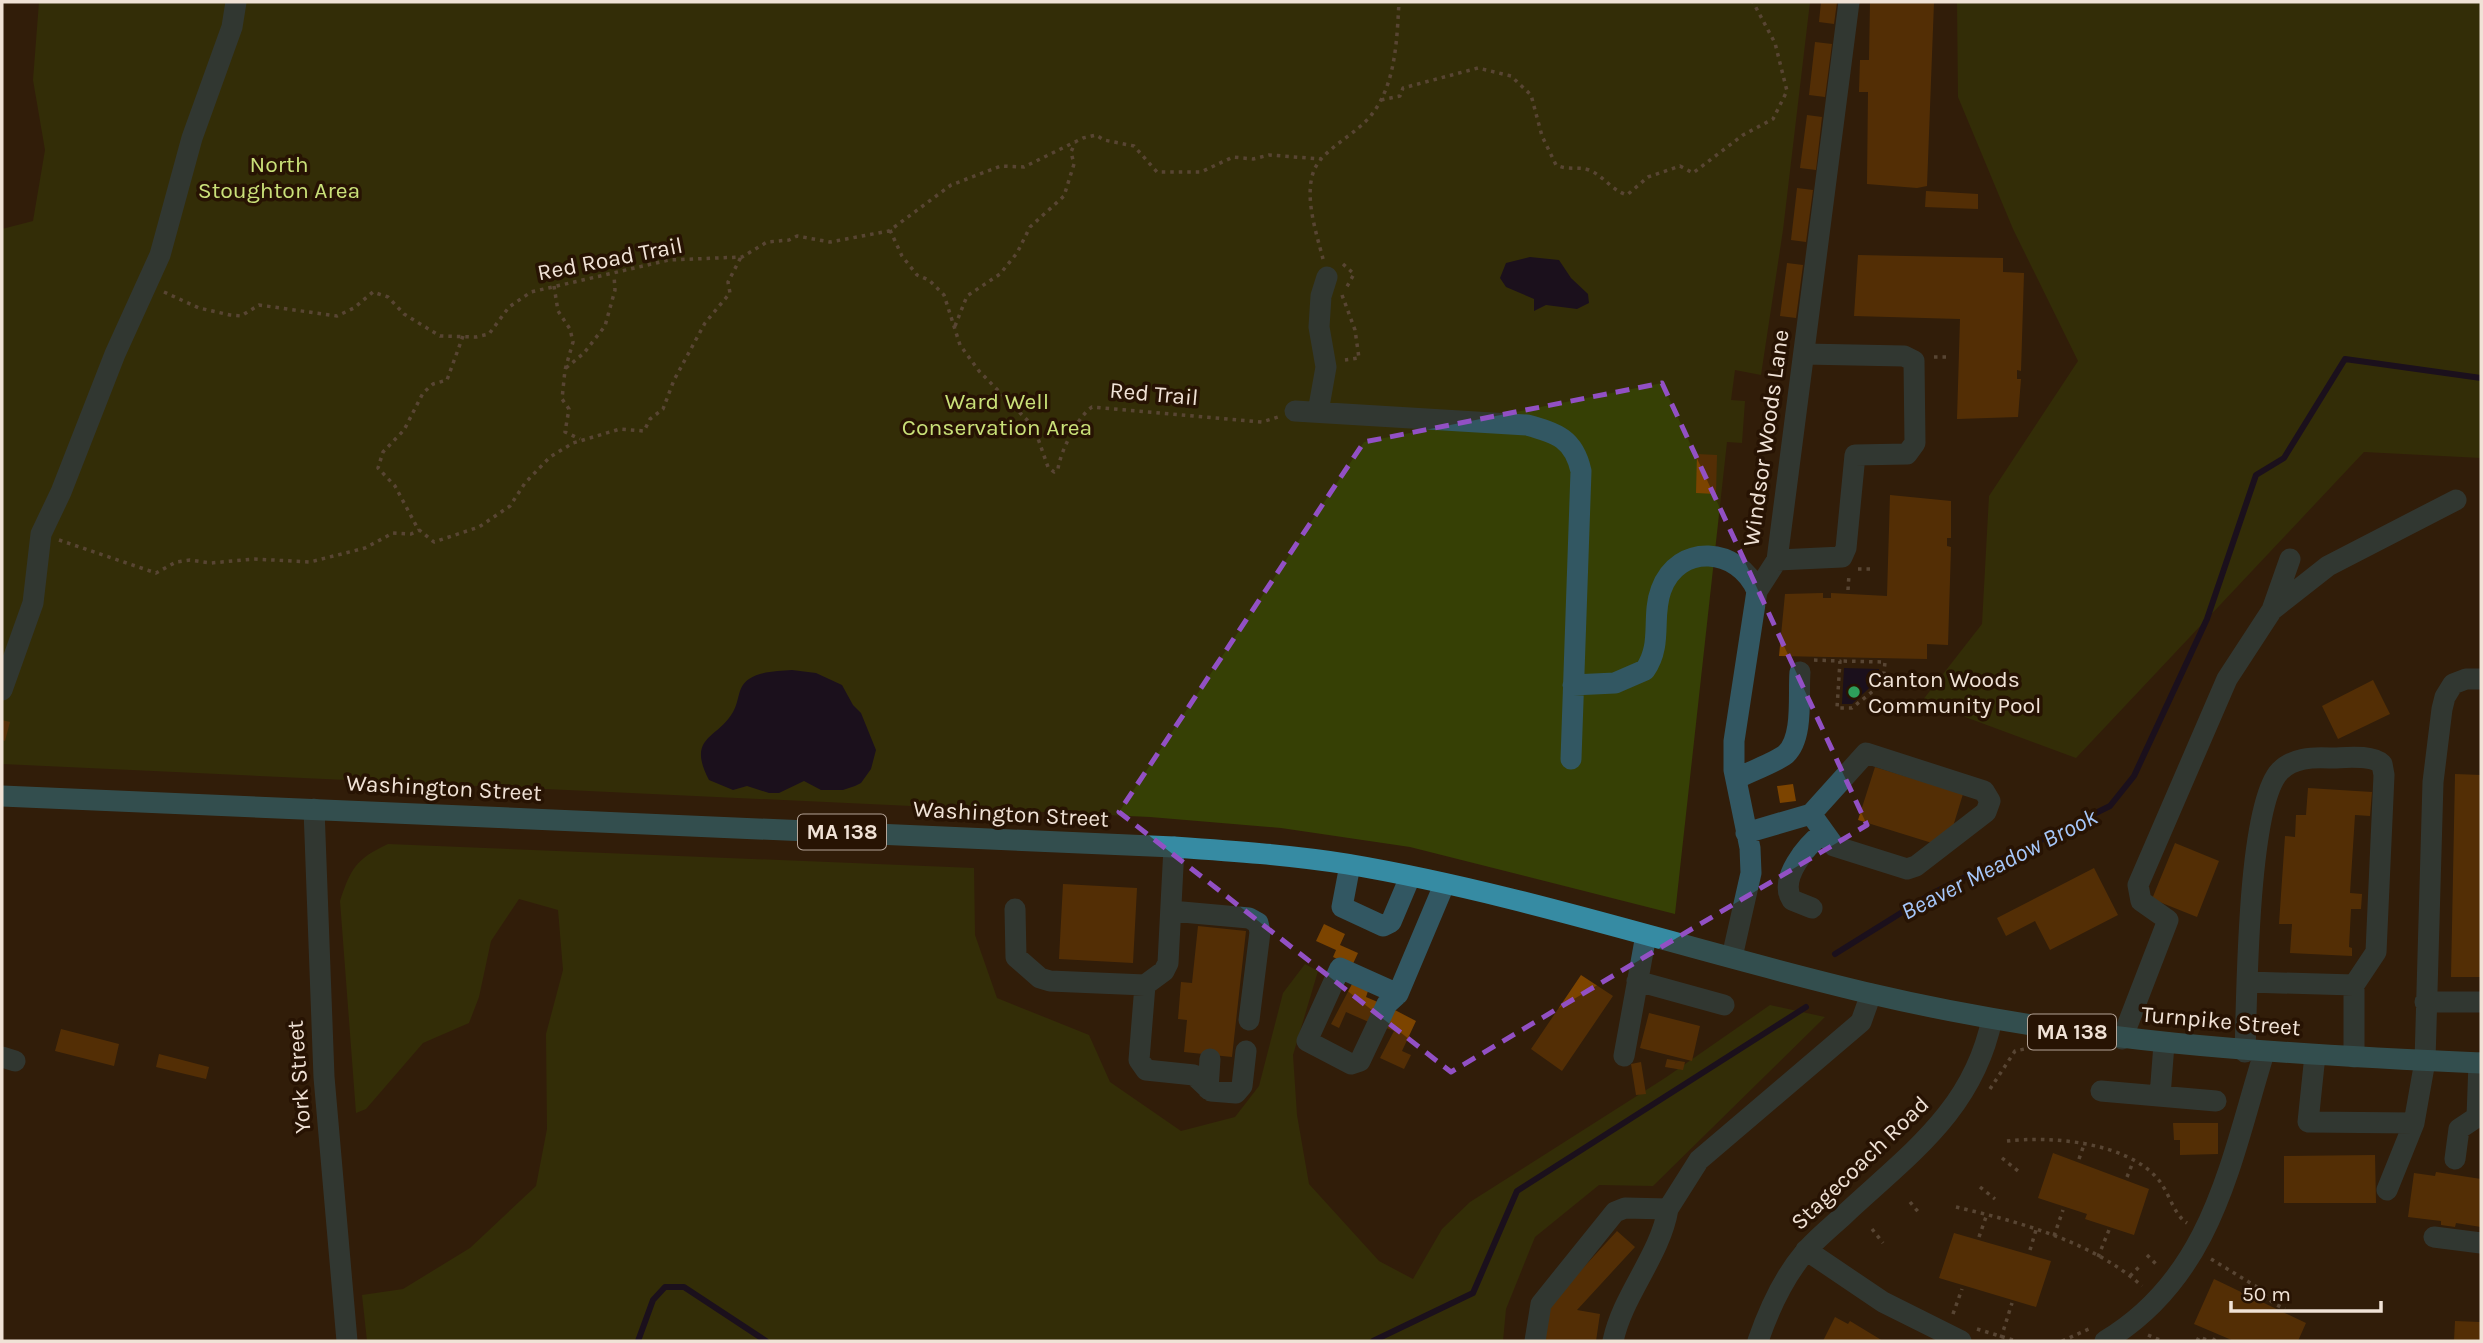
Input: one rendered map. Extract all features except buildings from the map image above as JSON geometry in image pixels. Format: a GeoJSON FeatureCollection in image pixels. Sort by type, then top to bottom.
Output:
{"type":"FeatureCollection","features":[{"type":"Feature","properties":{"kind":"main road","name":"Washington Street"},"geometry":{"type":"LineString","coordinates":[[2,796],[1174,847],[1291,856],[1410,877],[1672,942]]}},
{"type":"Feature","properties":{"kind":"main road","name":"Turnpike Street"},"geometry":{"type":"LineString","coordinates":[[1672,942],[1871,994],[1992,1020],[2122,1039],[2254,1052],[2480,1063]]}},
{"type":"Feature","properties":{"kind":"street"},"geometry":{"type":"LineString","coordinates":[[2,691],[33,603],[40,534],[61,492],[116,354],[156,265],[192,138],[232,27],[236,2]]}},
{"type":"Feature","properties":{"kind":"street","name":"Windsor Woods Lane"},"geometry":{"type":"LineString","coordinates":[[1732,957],[1751,873],[1736,779],[1734,741],[1757,591],[1777,560],[1849,2]]}},
{"type":"Feature","properties":{"kind":"street"},"geometry":{"type":"LineString","coordinates":[[1318,412],[1326,362],[1320,344],[1321,296],[1327,277]]}},
{"type":"Feature","properties":{"kind":"street"},"geometry":{"type":"LineString","coordinates":[[1777,560],[1842,557],[1846,548],[1856,455],[1907,454],[1914,443],[1914,360],[1904,356],[1804,354]]}},
{"type":"Feature","properties":{"kind":"street"},"geometry":{"type":"LineString","coordinates":[[1289,412],[1527,425],[1560,437],[1574,449],[1581,471],[1571,759]]}},
{"type":"Feature","properties":{"kind":"street"},"geometry":{"type":"LineString","coordinates":[[2272,610],[2328,566],[2456,500]]}},
{"type":"Feature","properties":{"kind":"street"},"geometry":{"type":"LineString","coordinates":[[1573,685],[1615,683],[1645,670],[1656,646],[1661,589],[1672,571],[1684,562],[1714,556],[1730,560],[1747,573],[1757,591]]}},
{"type":"Feature","properties":{"kind":"street"},"geometry":{"type":"LineString","coordinates":[[2122,1039],[2168,920],[2141,901],[2138,885],[2227,679],[2272,610],[2290,559]]}},
{"type":"Feature","properties":{"kind":"street"},"geometry":{"type":"LineString","coordinates":[[1736,779],[1782,756],[1791,747],[1796,733],[1806,666]]}},
{"type":"Feature","properties":{"kind":"street"},"geometry":{"type":"LineString","coordinates":[[2387,1190],[2414,1123],[2425,1061],[2433,782],[2442,709],[2445,697],[2454,684],[2466,679],[2481,680]]}},
{"type":"Feature","properties":{"kind":"street"},"geometry":{"type":"LineString","coordinates":[[1746,833],[1811,814],[1866,753],[1978,789],[1989,797],[1986,812],[1916,866],[1907,869],[1834,846],[1811,814]]}},
{"type":"Feature","properties":{"kind":"street"},"geometry":{"type":"LineString","coordinates":[[2105,1341],[2153,1307],[2179,1276],[2200,1244],[2217,1208],[2254,1052],[2248,982],[2256,846],[2275,777],[2284,768],[2306,758],[2371,759],[2382,764],[2384,775],[2376,952],[2354,985],[2354,1057]]}},
{"type":"Feature","properties":{"kind":"street","name":"York Street"},"geometry":{"type":"LineString","coordinates":[[314,809],[324,1077],[347,1341]]}},
{"type":"Feature","properties":{"kind":"street"},"geometry":{"type":"LineString","coordinates":[[1812,908],[1792,900],[1788,894],[1795,864],[1804,849],[1824,833]]}},
{"type":"Feature","properties":{"kind":"street"},"geometry":{"type":"LineString","coordinates":[[1015,909],[1016,957],[1040,978],[1050,981],[1145,985],[1167,968],[1174,847]]}},
{"type":"Feature","properties":{"kind":"street"},"geometry":{"type":"LineString","coordinates":[[1350,865],[1342,907],[1383,926],[1391,922],[1410,877]]}},
{"type":"Feature","properties":{"kind":"street"},"geometry":{"type":"LineString","coordinates":[[1398,994],[1340,968],[1307,1041],[1356,1064],[1387,1004],[1398,994],[1444,885]]}},
{"type":"Feature","properties":{"kind":"street"},"geometry":{"type":"LineString","coordinates":[[1171,911],[1249,918],[1258,923],[1260,932],[1248,1020]]}},
{"type":"Feature","properties":{"kind":"street"},"geometry":{"type":"LineString","coordinates":[[1624,1056],[1646,936]]}},
{"type":"Feature","properties":{"kind":"street"},"geometry":{"type":"LineString","coordinates":[[1637,981],[1724,1005]]}},
{"type":"Feature","properties":{"kind":"street"},"geometry":{"type":"LineString","coordinates":[[2248,982],[2354,985]]}},
{"type":"Feature","properties":{"kind":"street"},"geometry":{"type":"LineString","coordinates":[[1145,985],[1141,1065],[1149,1071],[1194,1075],[1208,1089],[1238,1092],[1246,1051]]}},
{"type":"Feature","properties":{"kind":"street"},"geometry":{"type":"LineString","coordinates":[[1613,1341],[1623,1307],[1654,1249],[1668,1209],[1699,1160],[1861,1022],[1871,994]]}},
{"type":"Feature","properties":{"kind":"street"},"geometry":{"type":"LineString","coordinates":[[2425,1002],[2481,1002]]}},
{"type":"Feature","properties":{"kind":"street","name":"Stagecoach Road"},"geometry":{"type":"LineString","coordinates":[[1758,1341],[1778,1292],[1806,1250],[1949,1114],[1976,1071],[1992,1020]]}},
{"type":"Feature","properties":{"kind":"street"},"geometry":{"type":"LineString","coordinates":[[2160,1097],[2164,1044]]}},
{"type":"Feature","properties":{"kind":"street"},"geometry":{"type":"LineString","coordinates":[[2315,1055],[2308,1122],[2414,1123]]}},
{"type":"Feature","properties":{"kind":"street"},"geometry":{"type":"LineString","coordinates":[[1208,1089],[1210,1059]]}},
{"type":"Feature","properties":{"kind":"street"},"geometry":{"type":"LineString","coordinates":[[2455,1159],[2459,1129],[2479,1117],[2480,1063]]}},
{"type":"Feature","properties":{"kind":"street"},"geometry":{"type":"LineString","coordinates":[[2101,1091],[2216,1101]]}},
{"type":"Feature","properties":{"kind":"street"},"geometry":{"type":"LineString","coordinates":[[1535,1341],[1541,1304],[1615,1212],[1625,1208],[1668,1209]]}},
{"type":"Feature","properties":{"kind":"street"},"geometry":{"type":"LineString","coordinates":[[2434,1237],[2481,1243]]}},
{"type":"Feature","properties":{"kind":"street"},"geometry":{"type":"LineString","coordinates":[[1806,1250],[1883,1302],[1961,1341]]}},
{"type":"Feature","properties":{"kind":"path"},"geometry":{"type":"LineString","coordinates":[[1381,100],[1392,69],[1399,2]]}},
{"type":"Feature","properties":{"kind":"path"},"geometry":{"type":"LineString","coordinates":[[1381,100],[1400,96],[1403,88],[1478,68],[1511,76],[1531,95],[1542,136],[1556,165],[1569,171],[1586,168],[1601,176],[1615,191],[1627,195],[1648,177],[1681,166],[1693,173],[1743,135],[1774,117],[1787,91],[1775,43],[1753,2]]}},
{"type":"Feature","properties":{"kind":"path","name":"Red Road Trail"},"geometry":{"type":"LineString","coordinates":[[154,288],[199,308],[240,316],[260,305],[337,316],[356,306],[373,292],[388,297],[404,314],[440,336],[489,334],[516,300],[554,285],[614,275],[669,260],[741,257],[750,255],[767,242],[790,240],[797,236],[830,242],[890,230],[951,184],[1001,166],[1024,167],[1076,141],[1096,135],[1104,140],[1133,145],[1157,172],[1201,172],[1233,158],[1254,159],[1269,155],[1321,159],[1358,129],[1381,100]]}},
{"type":"Feature","properties":{"kind":"path"},"geometry":{"type":"LineString","coordinates":[[954,328],[967,296],[1000,274],[1017,253],[1030,227],[1065,197],[1074,164],[1071,152],[1076,141]]}},
{"type":"Feature","properties":{"kind":"path","name":"Red Trail"},"geometry":{"type":"LineString","coordinates":[[890,230],[902,256],[917,275],[929,280],[944,295],[959,344],[979,371],[1034,427],[1043,446],[1047,465],[1054,472],[1058,469],[1059,457],[1066,450],[1067,440],[1083,414],[1092,407],[1262,422],[1289,412]]}},
{"type":"Feature","properties":{"kind":"path"},"geometry":{"type":"LineString","coordinates":[[463,337],[447,380],[425,391],[404,430],[383,452],[378,468],[395,486],[419,530],[434,542],[478,527],[510,506],[525,484],[551,456],[582,440],[620,429],[644,431],[650,419],[663,409],[674,380],[705,323],[730,293],[727,284],[741,257]]}},
{"type":"Feature","properties":{"kind":"path"},"geometry":{"type":"LineString","coordinates":[[565,370],[584,353],[605,326],[615,290],[614,275]]}},
{"type":"Feature","properties":{"kind":"path"},"geometry":{"type":"LineString","coordinates":[[554,285],[558,311],[570,329],[573,342],[565,370],[562,399],[569,409],[565,432],[582,440]]}},
{"type":"Feature","properties":{"kind":"path"},"geometry":{"type":"LineString","coordinates":[[1931,356],[1951,357]]}},
{"type":"Feature","properties":{"kind":"path"},"geometry":{"type":"LineString","coordinates":[[1326,362],[1359,358]]}},
{"type":"Feature","properties":{"kind":"path"},"geometry":{"type":"LineString","coordinates":[[48,536],[156,573],[176,562],[190,560],[211,563],[254,559],[310,562],[365,548],[393,533],[411,534],[419,530]]}},
{"type":"Feature","properties":{"kind":"path"},"geometry":{"type":"LineString","coordinates":[[1858,569],[1873,569]]}},
{"type":"Feature","properties":{"kind":"path"},"geometry":{"type":"LineString","coordinates":[[1848,590],[1849,572]]}},
{"type":"Feature","properties":{"kind":"path"},"geometry":{"type":"LineString","coordinates":[[1806,666],[1840,661],[1885,662],[1883,683],[1852,708],[1837,708],[1840,661]]}},
{"type":"Feature","properties":{"kind":"path"},"geometry":{"type":"LineString","coordinates":[[2007,1141],[2050,1138],[2085,1142],[2133,1162],[2156,1176],[2170,1195],[2180,1219],[2196,1229]]}},
{"type":"Feature","properties":{"kind":"path"},"geometry":{"type":"LineString","coordinates":[[2079,1159],[2085,1142]]}},
{"type":"Feature","properties":{"kind":"path"},"geometry":{"type":"LineString","coordinates":[[2002,1158],[2018,1171]]}},
{"type":"Feature","properties":{"kind":"path"},"geometry":{"type":"LineString","coordinates":[[2127,1177],[2133,1162]]}},
{"type":"Feature","properties":{"kind":"path"},"geometry":{"type":"LineString","coordinates":[[1979,1187],[1995,1199]]}},
{"type":"Feature","properties":{"kind":"path"},"geometry":{"type":"LineString","coordinates":[[1910,1202],[1920,1214]]}},
{"type":"Feature","properties":{"kind":"path"},"geometry":{"type":"LineString","coordinates":[[1956,1207],[2054,1236],[2098,1257],[2130,1276],[2147,1290]]}},
{"type":"Feature","properties":{"kind":"path"},"geometry":{"type":"LineString","coordinates":[[2054,1236],[2063,1210]]}},
{"type":"Feature","properties":{"kind":"path"},"geometry":{"type":"LineString","coordinates":[[1979,1237],[1987,1214]]}},
{"type":"Feature","properties":{"kind":"path"},"geometry":{"type":"LineString","coordinates":[[1872,1229],[1883,1243]]}},
{"type":"Feature","properties":{"kind":"path"},"geometry":{"type":"LineString","coordinates":[[2029,1250],[2036,1230]]}},
{"type":"Feature","properties":{"kind":"path"},"geometry":{"type":"LineString","coordinates":[[2098,1257],[2109,1230]]}},
{"type":"Feature","properties":{"kind":"path"},"geometry":{"type":"LineString","coordinates":[[2147,1255],[2160,1268]]}},
{"type":"Feature","properties":{"kind":"path"},"geometry":{"type":"LineString","coordinates":[[2206,1256],[2257,1287],[2273,1303],[2285,1309]]}},
{"type":"Feature","properties":{"kind":"path"},"geometry":{"type":"LineString","coordinates":[[2130,1276],[2140,1266]]}},
{"type":"Feature","properties":{"kind":"path"},"geometry":{"type":"LineString","coordinates":[[2254,1293],[2257,1287]]}},
{"type":"Feature","properties":{"kind":"path"},"geometry":{"type":"LineString","coordinates":[[1951,1320],[1962,1289]]}},
{"type":"Feature","properties":{"kind":"path"},"geometry":{"type":"LineString","coordinates":[[2001,1338],[2012,1303]]}},
{"type":"Feature","properties":{"kind":"path"},"geometry":{"type":"LineString","coordinates":[[2197,1341],[2199,1337],[2211,1341],[2218,1334]]}},
{"type":"Feature","properties":{"kind":"highlighted area"},"geometry":{"type":"Polygon","coordinates":[[[1662,383],[1867,825],[1451,1072],[1119,812],[1364,442],[1662,383]]]}},
{"type":"Feature","properties":{"kind":"green space","name":"Ward Well Conservation Area"},"geometry":{"type":"Polygon","coordinates":[[[39,2],[1810,2],[1783,230],[1761,375],[1735,370],[1731,400],[1745,401],[1742,443],[1727,442],[1675,914],[1410,847],[1281,828],[1150,817],[2,764],[2,229],[33,221],[45,150],[33,80],[39,2]]]}},
{"type":"Feature","properties":{"kind":"green space"},"geometry":{"type":"Polygon","coordinates":[[[1957,2],[2481,2],[2481,458],[2364,452],[2076,758],[1922,701],[1982,624],[1989,496],[2078,361],[2013,229],[1958,97],[1957,2]]]}},
{"type":"Feature","properties":{"kind":"green space"},"geometry":{"type":"Polygon","coordinates":[[[388,844],[974,868],[975,935],[997,998],[1089,1035],[1110,1082],[1181,1131],[1235,1117],[1259,1086],[1283,993],[1305,964],[1318,971],[1293,1055],[1297,1115],[1309,1184],[1379,1261],[1413,1279],[1442,1229],[1470,1202],[1665,1078],[1770,1005],[1825,1017],[1653,1186],[1599,1185],[1535,1237],[1506,1309],[1503,1341],[367,1341],[362,1295],[403,1289],[470,1248],[536,1186],[547,1129],[546,1034],[563,970],[558,910],[519,899],[491,941],[479,997],[469,1023],[423,1043],[366,1109],[356,1113],[340,901],[356,866],[388,844]]]}},
{"type":"Feature","properties":{"kind":"shaded area"},"geometry":{"type":"Polygon","coordinates":[[[1530,257],[1559,260],[1571,278],[1588,294],[1589,303],[1577,309],[1546,305],[1534,311],[1534,299],[1506,287],[1500,278],[1506,263],[1530,257]]]}},
{"type":"Feature","properties":{"kind":"shaded area","name":"Canton Woods Community Pool"},"geometry":{"type":"Polygon","coordinates":[[[1844,668],[1879,669],[1878,680],[1852,704],[1842,704],[1844,668]]]}},
{"type":"Feature","properties":{"kind":"shaded area"},"geometry":{"type":"Polygon","coordinates":[[[792,670],[816,673],[842,685],[853,705],[861,713],[876,750],[871,769],[861,783],[843,790],[821,790],[804,781],[779,793],[769,793],[747,786],[733,790],[709,780],[701,755],[703,746],[733,712],[745,682],[759,674],[792,670]]]}},
{"type":"Feature","properties":{"kind":"waterway","name":"Beaver Meadow Brook"},"geometry":{"type":"LineString","coordinates":[[1835,954],[1933,893],[2110,806],[2134,776],[2207,619],[2256,475],[2284,458],[2345,359],[2481,378]]}},
{"type":"Feature","properties":{"kind":"waterway","name":"Beaver Meadow Brook"},"geometry":{"type":"LineString","coordinates":[[1373,1341],[1473,1293],[1517,1191],[1806,1007]]}},
{"type":"Feature","properties":{"kind":"waterway","name":"Beaver Meadow Brook"},"geometry":{"type":"LineString","coordinates":[[638,1341],[653,1300],[665,1287],[684,1287],[766,1341]]}},
{"type":"Feature","properties":{"kind":"place","name":"Canton Woods Community Pool"},"geometry":{"type":"Point","coordinates":[1854,692]}},
{"type":"Feature","properties":{"kind":"park label","name":"North Stoughton Area"},"geometry":{"type":"Point","coordinates":[279,177]}}]}
